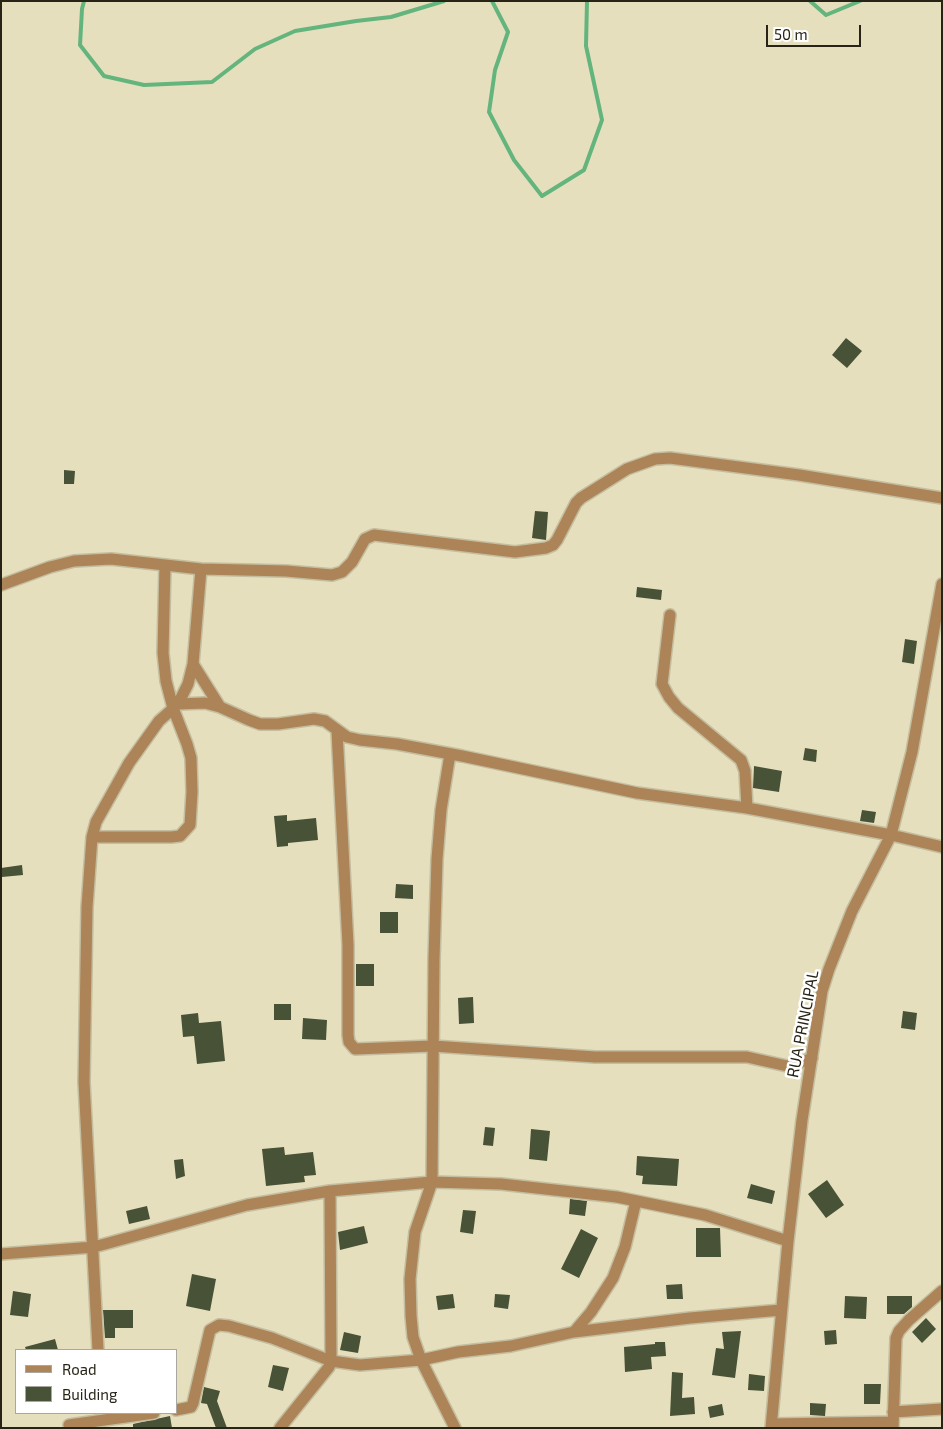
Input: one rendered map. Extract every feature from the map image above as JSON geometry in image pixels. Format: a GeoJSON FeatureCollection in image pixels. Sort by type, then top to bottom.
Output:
{"type":"FeatureCollection","features":[{"type":"Feature","properties":{"kind":"street"},"geometry":{"type":"LineString","coordinates":[[1,585],[50,567],[74,561],[111,559],[201,569],[278,570],[332,575],[342,572],[352,562],[365,539],[374,536],[515,552],[546,548],[558,540],[576,503],[581,498],[627,468],[655,459],[670,458],[799,475],[942,498]]}},
{"type":"Feature","properties":{"kind":"street"},"geometry":{"type":"LineString","coordinates":[[92,837],[180,836],[190,825],[192,792],[191,758],[166,681],[163,653],[165,565]]}},
{"type":"Feature","properties":{"kind":"street"},"geometry":{"type":"LineString","coordinates":[[98,1349],[84,1082],[87,907],[92,837],[96,822],[129,763],[159,721],[175,706],[188,684],[193,664],[201,569]]}},
{"type":"Feature","properties":{"kind":"street","name":"RUA PRINCIPAL"},"geometry":{"type":"LineString","coordinates":[[772,1426],[788,1241],[802,1120],[822,991],[852,911],[891,834],[912,752],[942,584]]}},
{"type":"Feature","properties":{"kind":"street"},"geometry":{"type":"LineString","coordinates":[[670,615],[662,684],[678,708],[741,760],[745,771],[747,808]]}},
{"type":"Feature","properties":{"kind":"street"},"geometry":{"type":"LineString","coordinates":[[193,664],[220,707]]}},
{"type":"Feature","properties":{"kind":"street"},"geometry":{"type":"LineString","coordinates":[[175,706],[205,703],[220,707],[260,724],[314,720],[325,721],[347,737],[360,740],[450,754],[637,793],[747,808],[891,834],[942,847]]}},
{"type":"Feature","properties":{"kind":"street"},"geometry":{"type":"LineString","coordinates":[[337,731],[348,945],[349,1042],[355,1049],[434,1046],[595,1057],[747,1057],[787,1066],[812,1058]]}},
{"type":"Feature","properties":{"kind":"street"},"geometry":{"type":"LineString","coordinates":[[450,754],[441,810],[437,859],[432,1182],[414,1232],[411,1316],[413,1337],[421,1360],[455,1428]]}},
{"type":"Feature","properties":{"kind":"street"},"geometry":{"type":"LineString","coordinates":[[1,1254],[94,1247],[247,1205],[330,1191],[432,1182],[500,1184],[564,1190],[636,1201],[705,1215],[788,1241]]}},
{"type":"Feature","properties":{"kind":"street"},"geometry":{"type":"LineString","coordinates":[[280,1428],[329,1367],[331,1361],[330,1191]]}},
{"type":"Feature","properties":{"kind":"street"},"geometry":{"type":"LineString","coordinates":[[574,1332],[591,1312],[613,1278],[625,1247],[636,1201]]}},
{"type":"Feature","properties":{"kind":"street"},"geometry":{"type":"LineString","coordinates":[[893,1421],[896,1338],[899,1331],[909,1320],[942,1291]]}},
{"type":"Feature","properties":{"kind":"street"},"geometry":{"type":"LineString","coordinates":[[178,1410],[191,1407],[193,1403],[210,1330],[219,1325],[272,1338],[331,1361],[360,1365],[421,1360],[458,1352],[511,1346],[574,1332],[690,1318],[781,1310]]}},
{"type":"Feature","properties":{"kind":"street"},"geometry":{"type":"LineString","coordinates":[[772,1426],[893,1421],[942,1409]]}},
{"type":"Feature","properties":{"kind":"street"},"geometry":{"type":"LineString","coordinates":[[69,1426],[76,1414]]}},
{"type":"Feature","properties":{"kind":"street"},"geometry":{"type":"LineString","coordinates":[[69,1426],[100,1417],[140,1414]]}},
{"type":"Feature","properties":{"kind":"building"},"geometry":{"type":"Polygon","coordinates":[[[846,338],[862,351],[847,368],[832,355],[846,338]]]}},
{"type":"Feature","properties":{"kind":"building"},"geometry":{"type":"Polygon","coordinates":[[[64,470],[75,471],[74,484],[64,484],[64,470]]]}},
{"type":"Feature","properties":{"kind":"building"},"geometry":{"type":"Polygon","coordinates":[[[535,511],[548,512],[546,540],[532,538],[535,511]]]}},
{"type":"Feature","properties":{"kind":"building"},"geometry":{"type":"Polygon","coordinates":[[[637,587],[662,590],[661,600],[636,597],[637,587]]]}},
{"type":"Feature","properties":{"kind":"building"},"geometry":{"type":"Polygon","coordinates":[[[905,639],[917,641],[914,664],[902,662],[905,639]]]}},
{"type":"Feature","properties":{"kind":"building"},"geometry":{"type":"Polygon","coordinates":[[[805,748],[817,750],[816,762],[803,760],[805,748]]]}},
{"type":"Feature","properties":{"kind":"building"},"geometry":{"type":"Polygon","coordinates":[[[754,766],[782,771],[779,792],[753,788],[754,766]]]}},
{"type":"Feature","properties":{"kind":"building"},"geometry":{"type":"Polygon","coordinates":[[[862,810],[876,812],[874,823],[860,821],[862,810]]]}},
{"type":"Feature","properties":{"kind":"building"},"geometry":{"type":"Polygon","coordinates":[[[287,815],[287,821],[316,818],[318,840],[288,843],[288,846],[277,847],[274,816],[287,815]]]}},
{"type":"Feature","properties":{"kind":"building"},"geometry":{"type":"Polygon","coordinates":[[[22,865],[23,875],[2,877],[1,868],[22,865]]]}},
{"type":"Feature","properties":{"kind":"building"},"geometry":{"type":"Polygon","coordinates":[[[396,884],[413,885],[413,899],[395,898],[396,884]]]}},
{"type":"Feature","properties":{"kind":"building"},"geometry":{"type":"Polygon","coordinates":[[[380,912],[398,912],[398,933],[380,933],[380,912]]]}},
{"type":"Feature","properties":{"kind":"building"},"geometry":{"type":"Polygon","coordinates":[[[356,964],[374,964],[374,986],[356,986],[356,964]]]}},
{"type":"Feature","properties":{"kind":"building"},"geometry":{"type":"Polygon","coordinates":[[[473,997],[474,1023],[459,1024],[458,998],[473,997]]]}},
{"type":"Feature","properties":{"kind":"building"},"geometry":{"type":"Polygon","coordinates":[[[274,1004],[291,1004],[291,1020],[274,1020],[274,1004]]]}},
{"type":"Feature","properties":{"kind":"building"},"geometry":{"type":"Polygon","coordinates":[[[903,1011],[917,1013],[915,1030],[901,1028],[903,1011]]]}},
{"type":"Feature","properties":{"kind":"building"},"geometry":{"type":"Polygon","coordinates":[[[198,1013],[199,1023],[221,1021],[225,1061],[197,1064],[194,1036],[183,1037],[181,1015],[198,1013]]]}},
{"type":"Feature","properties":{"kind":"building"},"geometry":{"type":"Polygon","coordinates":[[[303,1018],[327,1020],[326,1040],[302,1039],[303,1018]]]}},
{"type":"Feature","properties":{"kind":"building"},"geometry":{"type":"Polygon","coordinates":[[[485,1127],[495,1128],[493,1146],[483,1145],[485,1127]]]}},
{"type":"Feature","properties":{"kind":"building"},"geometry":{"type":"Polygon","coordinates":[[[531,1129],[550,1131],[547,1161],[529,1159],[531,1129]]]}},
{"type":"Feature","properties":{"kind":"building"},"geometry":{"type":"Polygon","coordinates":[[[284,1147],[285,1155],[313,1152],[316,1175],[304,1176],[305,1182],[266,1186],[262,1149],[284,1147]]]}},
{"type":"Feature","properties":{"kind":"building"},"geometry":{"type":"Polygon","coordinates":[[[637,1156],[679,1159],[677,1186],[642,1184],[643,1176],[636,1175],[637,1156]]]}},
{"type":"Feature","properties":{"kind":"building"},"geometry":{"type":"Polygon","coordinates":[[[183,1159],[185,1176],[176,1179],[174,1160],[183,1159]]]}},
{"type":"Feature","properties":{"kind":"building"},"geometry":{"type":"Polygon","coordinates":[[[827,1180],[844,1205],[826,1218],[808,1194],[827,1180]]]}},
{"type":"Feature","properties":{"kind":"building"},"geometry":{"type":"Polygon","coordinates":[[[751,1184],[775,1191],[772,1204],[747,1198],[751,1184]]]}},
{"type":"Feature","properties":{"kind":"building"},"geometry":{"type":"Polygon","coordinates":[[[570,1199],[587,1201],[585,1216],[569,1214],[570,1199]]]}},
{"type":"Feature","properties":{"kind":"building"},"geometry":{"type":"Polygon","coordinates":[[[147,1206],[150,1219],[129,1224],[126,1211],[147,1206]]]}},
{"type":"Feature","properties":{"kind":"building"},"geometry":{"type":"Polygon","coordinates":[[[463,1210],[476,1211],[473,1234],[460,1232],[463,1210]]]}},
{"type":"Feature","properties":{"kind":"building"},"geometry":{"type":"Polygon","coordinates":[[[364,1226],[368,1243],[340,1250],[338,1232],[364,1226]]]}},
{"type":"Feature","properties":{"kind":"building"},"geometry":{"type":"Polygon","coordinates":[[[696,1228],[720,1228],[721,1257],[696,1257],[696,1228]]]}},
{"type":"Feature","properties":{"kind":"building"},"geometry":{"type":"Polygon","coordinates":[[[581,1229],[598,1238],[579,1278],[561,1269],[581,1229]]]}},
{"type":"Feature","properties":{"kind":"building"},"geometry":{"type":"Polygon","coordinates":[[[192,1274],[216,1279],[210,1311],[186,1306],[192,1274]]]}},
{"type":"Feature","properties":{"kind":"building"},"geometry":{"type":"Polygon","coordinates":[[[682,1284],[683,1299],[667,1299],[666,1285],[682,1284]]]}},
{"type":"Feature","properties":{"kind":"building"},"geometry":{"type":"Polygon","coordinates":[[[13,1291],[31,1294],[28,1317],[10,1315],[13,1291]]]}},
{"type":"Feature","properties":{"kind":"building"},"geometry":{"type":"Polygon","coordinates":[[[453,1294],[455,1308],[438,1310],[436,1296],[453,1294]]]}},
{"type":"Feature","properties":{"kind":"building"},"geometry":{"type":"Polygon","coordinates":[[[495,1294],[510,1295],[508,1309],[494,1307],[495,1294]]]}},
{"type":"Feature","properties":{"kind":"building"},"geometry":{"type":"Polygon","coordinates":[[[845,1296],[867,1297],[866,1319],[844,1318],[845,1296]]]}},
{"type":"Feature","properties":{"kind":"building"},"geometry":{"type":"Polygon","coordinates":[[[887,1296],[912,1296],[912,1307],[904,1314],[887,1314],[887,1296]]]}},
{"type":"Feature","properties":{"kind":"building"},"geometry":{"type":"Polygon","coordinates":[[[103,1310],[133,1310],[133,1328],[115,1328],[115,1338],[105,1338],[103,1310]]]}},
{"type":"Feature","properties":{"kind":"building"},"geometry":{"type":"Polygon","coordinates":[[[926,1318],[936,1329],[922,1343],[912,1332],[926,1318]]]}},
{"type":"Feature","properties":{"kind":"building"},"geometry":{"type":"Polygon","coordinates":[[[836,1330],[837,1344],[825,1345],[824,1331],[836,1330]]]}},
{"type":"Feature","properties":{"kind":"building"},"geometry":{"type":"Polygon","coordinates":[[[741,1331],[735,1378],[712,1375],[716,1348],[724,1349],[722,1332],[741,1331]]]}},
{"type":"Feature","properties":{"kind":"building"},"geometry":{"type":"Polygon","coordinates":[[[344,1332],[361,1336],[358,1353],[340,1350],[344,1332]]]}},
{"type":"Feature","properties":{"kind":"building"},"geometry":{"type":"Polygon","coordinates":[[[55,1339],[58,1349],[26,1349],[25,1347],[55,1339]]]}},
{"type":"Feature","properties":{"kind":"building"},"geometry":{"type":"Polygon","coordinates":[[[655,1342],[665,1342],[666,1356],[651,1357],[652,1369],[625,1372],[624,1347],[655,1344],[655,1342]]]}},
{"type":"Feature","properties":{"kind":"building"},"geometry":{"type":"Polygon","coordinates":[[[273,1365],[289,1368],[283,1391],[268,1387],[273,1365]]]}},
{"type":"Feature","properties":{"kind":"building"},"geometry":{"type":"Polygon","coordinates":[[[672,1372],[683,1373],[682,1398],[694,1397],[695,1414],[670,1416],[672,1372]]]}},
{"type":"Feature","properties":{"kind":"building"},"geometry":{"type":"Polygon","coordinates":[[[749,1374],[765,1376],[764,1391],[748,1390],[749,1374]]]}},
{"type":"Feature","properties":{"kind":"building"},"geometry":{"type":"Polygon","coordinates":[[[864,1384],[881,1384],[880,1404],[864,1404],[864,1384]]]}},
{"type":"Feature","properties":{"kind":"building"},"geometry":{"type":"Polygon","coordinates":[[[204,1387],[220,1391],[217,1401],[227,1428],[216,1428],[207,1404],[201,1403],[204,1387]]]}},
{"type":"Feature","properties":{"kind":"building"},"geometry":{"type":"Polygon","coordinates":[[[810,1403],[826,1404],[825,1416],[810,1415],[810,1403]]]}},
{"type":"Feature","properties":{"kind":"building"},"geometry":{"type":"Polygon","coordinates":[[[722,1404],[724,1415],[710,1418],[708,1407],[722,1404]]]}},
{"type":"Feature","properties":{"kind":"building"},"geometry":{"type":"Polygon","coordinates":[[[170,1416],[172,1428],[133,1428],[133,1424],[170,1416]]]}},
{"type":"Feature","properties":{"kind":"waterway"},"geometry":{"type":"LineString","coordinates":[[84,1],[80,45],[104,76],[144,85],[212,82],[255,49],[295,31],[391,17],[444,1]]}},
{"type":"Feature","properties":{"kind":"waterway"},"geometry":{"type":"LineString","coordinates":[[492,1],[508,32],[495,70],[489,112],[514,160],[542,196],[584,170],[602,120],[586,46],[587,1]]}},
{"type":"Feature","properties":{"kind":"waterway"},"geometry":{"type":"LineString","coordinates":[[810,1],[826,15],[860,1]]}}]}
